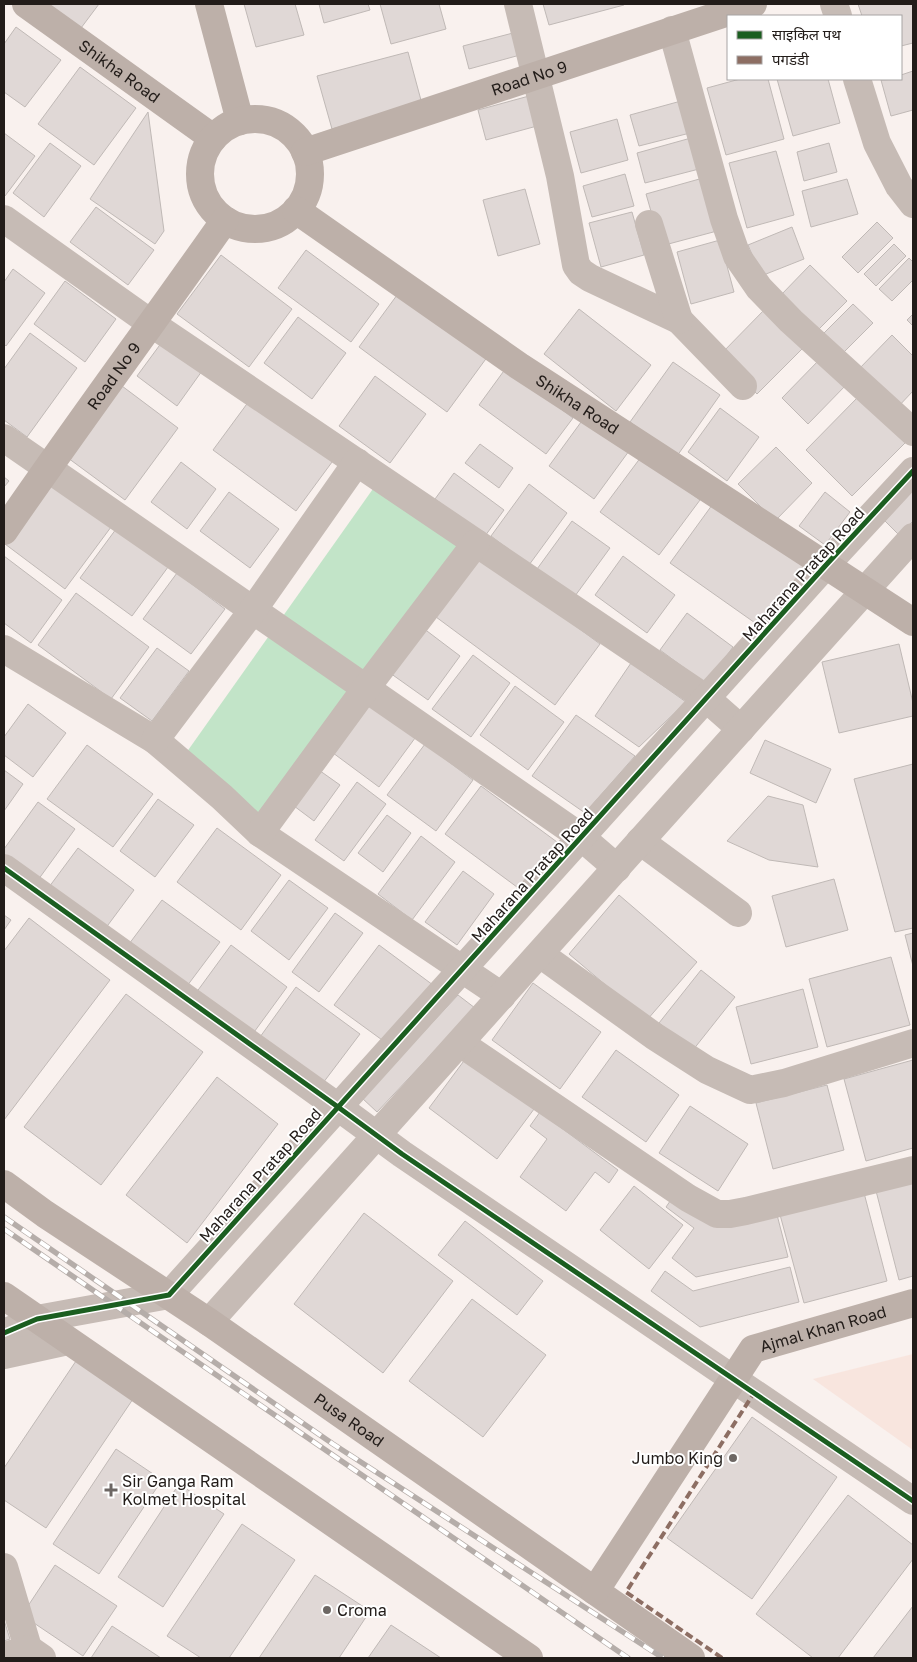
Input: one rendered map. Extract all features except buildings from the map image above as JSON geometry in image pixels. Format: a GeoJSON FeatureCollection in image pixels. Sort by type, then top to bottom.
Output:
{"type":"FeatureCollection","features":[{"type":"Feature","properties":{"kind":"street","name":"Shikha Road"},"geometry":{"type":"LineString","coordinates":[[26,4],[213,138]]}},
{"type":"Feature","properties":{"kind":"street"},"geometry":{"type":"LineString","coordinates":[[209,4],[240,121]]}},
{"type":"Feature","properties":{"kind":"street"},"geometry":{"type":"LineString","coordinates":[[518,4],[560,176],[576,265],[581,272],[590,278],[679,320],[743,386]]}},
{"type":"Feature","properties":{"kind":"street","name":"Road No 9"},"geometry":{"type":"LineString","coordinates":[[305,152],[753,4]]}},
{"type":"Feature","properties":{"kind":"street"},"geometry":{"type":"LineString","coordinates":[[672,30],[724,219],[737,256],[759,288],[791,321],[913,432]]}},
{"type":"Feature","properties":{"kind":"street"},"geometry":{"type":"LineString","coordinates":[[857,80],[877,144],[899,186],[913,204]]}},
{"type":"Feature","properties":{"kind":"street"},"geometry":{"type":"LineString","coordinates":[[255,119],[270,121],[284,128],[296,138],[305,152],[310,167],[305,197],[296,210],[284,221],[270,227],[255,229],[239,227],[225,220],[213,210],[205,197],[200,182],[200,166],[205,151],[213,138],[225,128],[240,121],[255,119]]}},
{"type":"Feature","properties":{"kind":"street","name":"Shikha Road"},"geometry":{"type":"LineString","coordinates":[[296,210],[519,366],[913,622]]}},
{"type":"Feature","properties":{"kind":"street"},"geometry":{"type":"LineString","coordinates":[[4,219],[152,324],[707,699],[741,729]]}},
{"type":"Feature","properties":{"kind":"street","name":"Road No 9"},"geometry":{"type":"LineString","coordinates":[[4,531],[225,220]]}},
{"type":"Feature","properties":{"kind":"street"},"geometry":{"type":"LineString","coordinates":[[649,224],[679,320]]}},
{"type":"Feature","properties":{"kind":"street"},"geometry":{"type":"LineString","coordinates":[[4,438],[581,837],[617,868]]}},
{"type":"Feature","properties":{"kind":"street"},"geometry":{"type":"LineString","coordinates":[[155,740],[252,610],[357,462]]}},
{"type":"Feature","properties":{"kind":"street","name":"Maharana Pratap Road"},"geometry":{"type":"LineString","coordinates":[[169,1295],[826,565],[913,471]]}},
{"type":"Feature","properties":{"kind":"street"},"geometry":{"type":"LineString","coordinates":[[209,1322],[913,537]]}},
{"type":"Feature","properties":{"kind":"street"},"geometry":{"type":"LineString","coordinates":[[260,833],[476,542]]}},
{"type":"Feature","properties":{"kind":"street"},"geometry":{"type":"LineString","coordinates":[[4,649],[155,740],[222,797],[260,833],[502,996]]}},
{"type":"Feature","properties":{"kind":"street"},"geometry":{"type":"LineString","coordinates":[[640,842],[738,914]]}},
{"type":"Feature","properties":{"kind":"street"},"geometry":{"type":"LineString","coordinates":[[4,868],[402,1154],[913,1501]]}},
{"type":"Feature","properties":{"kind":"street"},"geometry":{"type":"LineString","coordinates":[[540,954],[646,1030],[699,1065],[750,1090],[784,1083],[913,1043]]}},
{"type":"Feature","properties":{"kind":"street"},"geometry":{"type":"LineString","coordinates":[[460,1043],[688,1198],[717,1214],[746,1211],[913,1170]]}},
{"type":"Feature","properties":{"kind":"street","name":"Pusa Road"},"geometry":{"type":"LineString","coordinates":[[4,1184],[209,1322],[691,1658]]}},
{"type":"Feature","properties":{"kind":"street"},"geometry":{"type":"LineString","coordinates":[[4,1333],[37,1319],[169,1295]]}},
{"type":"Feature","properties":{"kind":"street"},"geometry":{"type":"LineString","coordinates":[[4,1296],[529,1658]]}},
{"type":"Feature","properties":{"kind":"street","name":"Ajmal Khan Road"},"geometry":{"type":"LineString","coordinates":[[595,1592],[753,1349],[913,1304]]}},
{"type":"Feature","properties":{"kind":"street"},"geometry":{"type":"LineString","coordinates":[[4,1356],[68,1341]]}},
{"type":"Feature","properties":{"kind":"street"},"geometry":{"type":"LineString","coordinates":[[4,1567],[26,1655]]}},
{"type":"Feature","properties":{"kind":"shaded area"},"geometry":{"type":"Polygon","coordinates":[[[913,1354],[913,1450],[813,1379],[913,1354]]]}},
{"type":"Feature","properties":{"kind":"green space"},"geometry":{"type":"Polygon","coordinates":[[[375,486],[466,551],[270,828],[179,763],[375,486]]]}},
{"type":"Feature","properties":{"kind":"railway"},"geometry":{"type":"LineString","coordinates":[[4,1217],[333,1444],[663,1658]]}},
{"type":"Feature","properties":{"kind":"railway"},"geometry":{"type":"LineString","coordinates":[[4,1229],[628,1658]]}},
{"type":"Feature","properties":{"kind":"marked path"},"geometry":{"type":"LineString","coordinates":[[722,1658],[626,1592],[754,1393]]}},
{"type":"Feature","properties":{"kind":"cycle path"},"geometry":{"type":"LineString","coordinates":[[4,1333],[37,1319],[169,1295],[826,565],[913,471]]}},
{"type":"Feature","properties":{"kind":"cycle path"},"geometry":{"type":"LineString","coordinates":[[4,868],[402,1154],[913,1501]]}},
{"type":"Feature","properties":{"kind":"place","name":"Jumbo King"},"geometry":{"type":"Point","coordinates":[733,1458]}},
{"type":"Feature","properties":{"kind":"place","name":"Sir Ganga Ram Kolmet Hospital"},"geometry":{"type":"Point","coordinates":[111,1490]}},
{"type":"Feature","properties":{"kind":"place","name":"Croma"},"geometry":{"type":"Point","coordinates":[327,1610]}}]}
